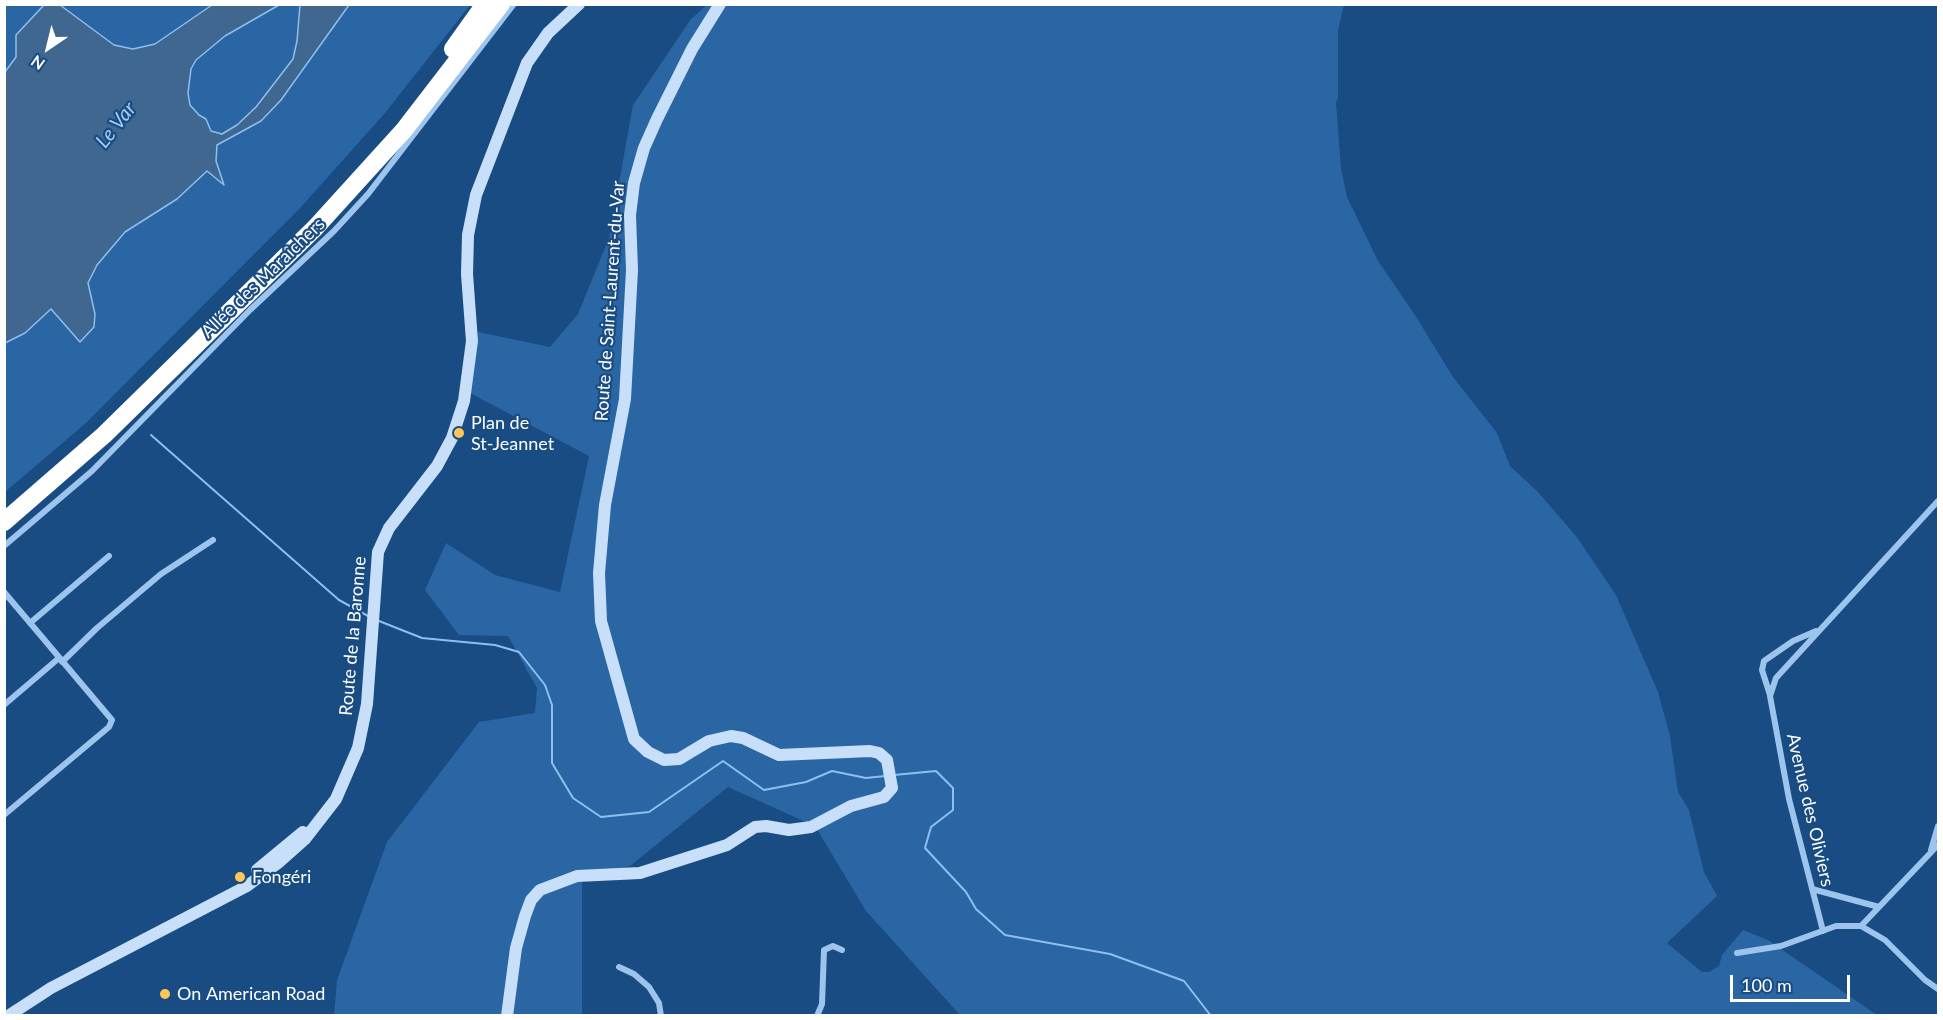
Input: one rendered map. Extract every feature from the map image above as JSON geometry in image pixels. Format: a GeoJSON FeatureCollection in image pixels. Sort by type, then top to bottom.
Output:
{"type":"FeatureCollection","features":[{"type":"Feature","properties":{"kind":"highway"},"geometry":{"type":"LineString","coordinates":[[4,508],[95,428],[307,219],[395,121],[485,4]]}},
{"type":"Feature","properties":{"kind":"highway"},"geometry":{"type":"LineString","coordinates":[[4,522],[104,435],[315,228],[404,129],[501,4]]}},
{"type":"Feature","properties":{"kind":"street","name":"Allée des Maraîchers"},"geometry":{"type":"LineString","coordinates":[[4,546],[92,471],[250,310],[334,231],[368,194],[514,4]]}},
{"type":"Feature","properties":{"kind":"street","name":"Route de la Baronne"},"geometry":{"type":"LineString","coordinates":[[8,1016],[51,988],[226,896],[325,814],[336,799],[358,748],[367,704],[376,566],[382,540],[437,466],[452,438],[464,401],[472,341],[467,274],[468,235],[476,195],[527,63],[548,33],[579,4]]}},
{"type":"Feature","properties":{"kind":"street","name":"Route de Saint-Laurent-du-Var"},"geometry":{"type":"LineString","coordinates":[[507,1016],[516,948],[531,900],[540,890],[577,876],[640,873],[727,845],[755,827],[766,826],[789,830],[811,827],[851,806],[884,797],[891,791],[893,784],[887,760],[879,753],[862,750],[779,755],[743,738],[731,736],[709,741],[679,759],[657,757],[642,748],[634,739],[601,621],[599,573],[605,505],[625,399],[632,270],[630,215],[634,183],[644,148],[657,119],[692,49],[720,4]]}},
{"type":"Feature","properties":{"kind":"street","name":"Avenue des Oliviers"},"geometry":{"type":"LineString","coordinates":[[1770,696],[1776,678],[1938,501]]}},
{"type":"Feature","properties":{"kind":"street"},"geometry":{"type":"LineString","coordinates":[[4,705],[61,660],[161,574],[213,540]]}},
{"type":"Feature","properties":{"kind":"street"},"geometry":{"type":"LineString","coordinates":[[30,623],[109,556]]}},
{"type":"Feature","properties":{"kind":"street"},"geometry":{"type":"LineString","coordinates":[[4,592],[112,720],[109,728],[28,798],[4,815]]}},
{"type":"Feature","properties":{"kind":"street","name":"Avenue des Oliviers"},"geometry":{"type":"LineString","coordinates":[[1819,630],[1793,641],[1764,661],[1762,670],[1770,696],[1789,799],[1823,930]]}},
{"type":"Feature","properties":{"kind":"street"},"geometry":{"type":"LineString","coordinates":[[1930,854],[1938,826]]}},
{"type":"Feature","properties":{"kind":"street"},"geometry":{"type":"LineString","coordinates":[[1861,926],[1938,845]]}},
{"type":"Feature","properties":{"kind":"street"},"geometry":{"type":"LineString","coordinates":[[1812,889],[1879,907]]}},
{"type":"Feature","properties":{"kind":"street"},"geometry":{"type":"LineString","coordinates":[[1737,953],[1780,946],[1836,926],[1861,926],[1885,940],[1925,980],[1938,989]]}},
{"type":"Feature","properties":{"kind":"street"},"geometry":{"type":"LineString","coordinates":[[817,1016],[822,1004],[824,950],[832,946],[842,951]]}},
{"type":"Feature","properties":{"kind":"street"},"geometry":{"type":"LineString","coordinates":[[619,967],[634,974],[649,987],[659,1003],[661,1016]]}},
{"type":"Feature","properties":{"kind":"shaded area"},"geometry":{"type":"Polygon","coordinates":[[[708,4],[1344,5],[1338,30],[1338,99],[1336,102],[1341,169],[1347,197],[1378,261],[1453,377],[1497,433],[1510,466],[1538,492],[1576,536],[1616,595],[1658,692],[1670,736],[1678,792],[1689,810],[1704,872],[1717,896],[1667,943],[1702,972],[1709,972],[1719,966],[1722,955],[1743,930],[1768,940],[1877,1015],[960,1015],[866,911],[815,826],[728,787],[630,866],[582,878],[582,1015],[334,1016],[337,980],[387,842],[479,722],[535,713],[537,688],[508,636],[459,635],[425,590],[446,543],[495,575],[560,592],[589,456],[470,393],[478,332],[550,347],[578,314],[609,238],[633,105],[691,19],[708,4]]]}},
{"type":"Feature","properties":{"kind":"shaded area"},"geometry":{"type":"Polygon","coordinates":[[[5,5],[44,5],[16,35],[16,57],[5,72],[5,5]]]}},
{"type":"Feature","properties":{"kind":"shaded area"},"geometry":{"type":"Polygon","coordinates":[[[60,5],[212,5],[155,44],[133,49],[114,45],[60,5]]]}},
{"type":"Feature","properties":{"kind":"shaded area"},"geometry":{"type":"Polygon","coordinates":[[[279,5],[300,5],[293,59],[256,107],[237,125],[222,134],[211,131],[206,119],[190,105],[188,93],[191,69],[196,60],[225,36],[279,5]]]}},
{"type":"Feature","properties":{"kind":"shaded area"},"geometry":{"type":"Polygon","coordinates":[[[349,5],[470,5],[385,113],[301,207],[86,423],[5,492],[5,343],[25,333],[51,309],[80,342],[94,327],[95,314],[88,283],[97,265],[125,232],[177,199],[207,170],[223,184],[216,161],[216,145],[261,121],[281,100],[349,5]]]}},
{"type":"Feature","properties":{"kind":"water","name":"Le Var"},"geometry":{"type":"Polygon","coordinates":[[[44,5],[60,5],[114,45],[133,49],[155,44],[212,5],[279,5],[225,36],[196,60],[191,69],[188,93],[190,105],[206,119],[211,131],[222,134],[237,125],[256,107],[293,59],[300,5],[349,5],[281,100],[261,121],[217,145],[216,161],[224,185],[207,171],[177,199],[125,232],[97,265],[88,283],[95,314],[94,327],[80,342],[51,309],[25,333],[5,343],[5,72],[16,57],[16,35],[44,5]]]}},
{"type":"Feature","properties":{"kind":"waterway"},"geometry":{"type":"LineString","coordinates":[[151,435],[339,600],[368,616]]}},
{"type":"Feature","properties":{"kind":"waterway"},"geometry":{"type":"LineString","coordinates":[[379,621],[422,638],[495,645],[519,652],[545,685],[552,705],[552,763],[573,798],[601,817],[649,812],[723,761],[764,790],[806,782],[832,771],[866,778],[885,776]]}},
{"type":"Feature","properties":{"kind":"waterway"},"geometry":{"type":"LineString","coordinates":[[894,775],[936,771],[953,788],[953,810],[931,827],[925,848],[966,892],[976,909],[1005,935],[1110,954],[1184,981],[1211,1016]]}},
{"type":"Feature","properties":{"kind":"place","name":"Plan de St-Jeannet"},"geometry":{"type":"Point","coordinates":[459,433]}},
{"type":"Feature","properties":{"kind":"place","name":"Fongéri"},"geometry":{"type":"Point","coordinates":[240,877]}},
{"type":"Feature","properties":{"kind":"place","name":"On American Road"},"geometry":{"type":"Point","coordinates":[165,994]}}]}
